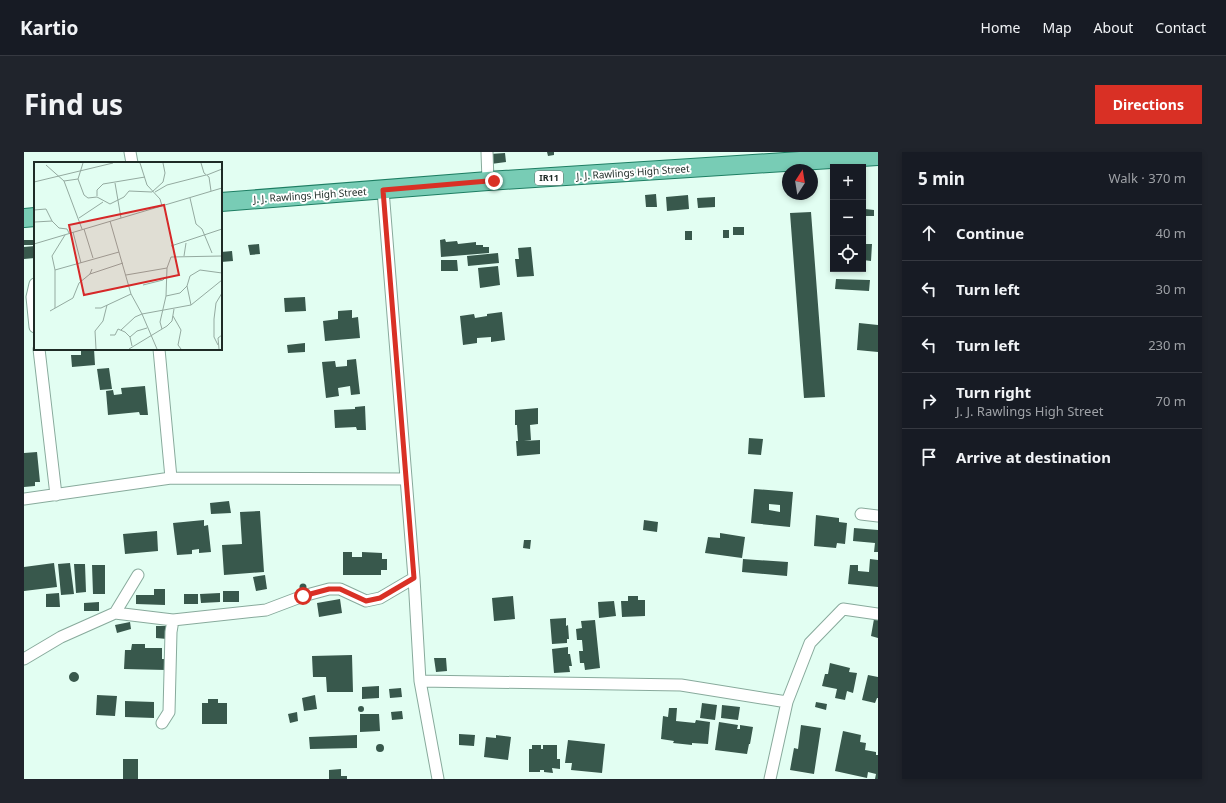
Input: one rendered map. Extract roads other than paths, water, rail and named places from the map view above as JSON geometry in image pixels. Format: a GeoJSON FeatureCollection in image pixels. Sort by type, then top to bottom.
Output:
{"type":"FeatureCollection","features":[{"type":"Feature","properties":{"kind":"main road","name":"J. J. Rawlings High Street"},"geometry":{"type":"LineString","coordinates":[[222,202],[488,181],[867,155]]}},
{"type":"Feature","properties":{"kind":"main road"},"geometry":{"type":"LineString","coordinates":[[24,218],[34,217]]}},
{"type":"Feature","properties":{"kind":"street"},"geometry":{"type":"LineString","coordinates":[[130,152],[132,162]]}},
{"type":"Feature","properties":{"kind":"street"},"geometry":{"type":"LineString","coordinates":[[487,152],[488,181]]}},
{"type":"Feature","properties":{"kind":"street"},"geometry":{"type":"LineString","coordinates":[[383,190],[414,578],[420,681],[438,779]]}},
{"type":"Feature","properties":{"kind":"street"},"geometry":{"type":"LineString","coordinates":[[34,288],[32,297],[34,317]]}},
{"type":"Feature","properties":{"kind":"street"},"geometry":{"type":"LineString","coordinates":[[39,350],[56,495]]}},
{"type":"Feature","properties":{"kind":"street"},"geometry":{"type":"LineString","coordinates":[[159,350],[171,478]]}},
{"type":"Feature","properties":{"kind":"street"},"geometry":{"type":"LineString","coordinates":[[24,499],[171,478],[406,479]]}},
{"type":"Feature","properties":{"kind":"street"},"geometry":{"type":"LineString","coordinates":[[861,514],[878,516]]}},
{"type":"Feature","properties":{"kind":"street"},"geometry":{"type":"LineString","coordinates":[[115,614],[138,575]]}},
{"type":"Feature","properties":{"kind":"street"},"geometry":{"type":"LineString","coordinates":[[24,659],[61,637],[115,614],[173,620],[266,610],[303,596],[329,589],[340,589],[366,601],[380,598],[414,578]]}},
{"type":"Feature","properties":{"kind":"street"},"geometry":{"type":"LineString","coordinates":[[760,779],[771,775],[787,702],[810,643],[843,609],[878,614]]}},
{"type":"Feature","properties":{"kind":"street"},"geometry":{"type":"LineString","coordinates":[[162,723],[169,712],[171,632],[173,620]]}},
{"type":"Feature","properties":{"kind":"street"},"geometry":{"type":"LineString","coordinates":[[420,681],[681,685],[787,702]]}}]}
